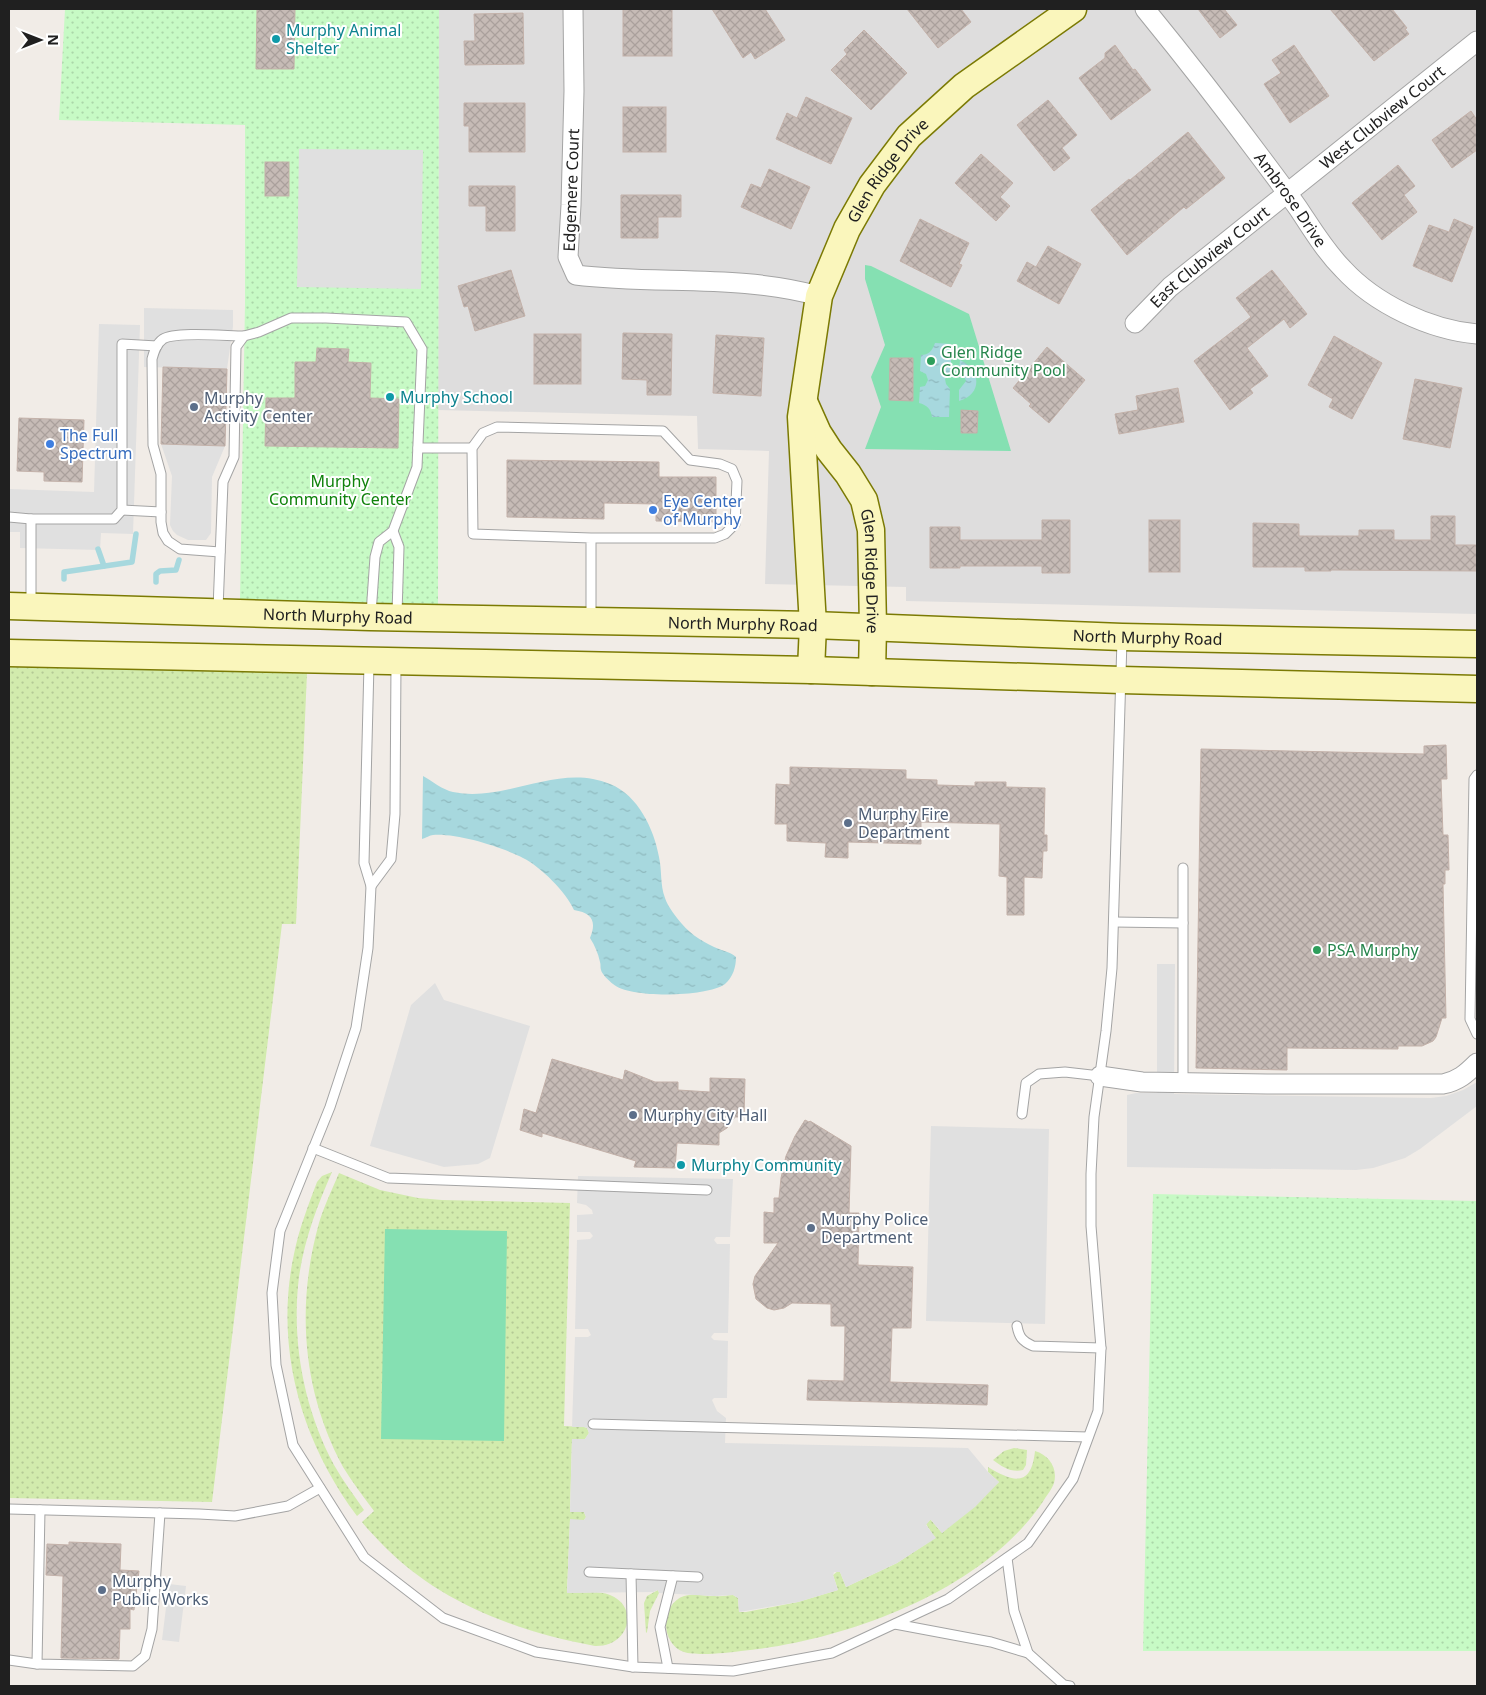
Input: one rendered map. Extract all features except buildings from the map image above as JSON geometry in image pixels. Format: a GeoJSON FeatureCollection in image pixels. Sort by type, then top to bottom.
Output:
{"type":"FeatureCollection","features":[{"type":"Feature","properties":{"kind":"main road","name":"Glen Ridge Drive"},"geometry":{"type":"LineString","coordinates":[[811,670],[813,625],[801,417],[802,399],[819,296],[847,229],[872,185],[909,136],[964,86],[1073,9]]}},
{"type":"Feature","properties":{"kind":"main road","name":"Glen Ridge Drive"},"geometry":{"type":"LineString","coordinates":[[802,399],[818,433],[848,474],[864,500],[871,530],[872,672]]}},
{"type":"Feature","properties":{"kind":"main road","name":"North Murphy Road"},"geometry":{"type":"LineString","coordinates":[[20,606],[370,617],[873,626],[1122,637],[1477,644]]}},
{"type":"Feature","properties":{"kind":"main road"},"geometry":{"type":"LineString","coordinates":[[369,660],[370,617]]}},
{"type":"Feature","properties":{"kind":"main road"},"geometry":{"type":"LineString","coordinates":[[396,660],[397,617]]}},
{"type":"Feature","properties":{"kind":"main road"},"geometry":{"type":"LineString","coordinates":[[9,653],[811,670],[1477,689]]}},
{"type":"Feature","properties":{"kind":"street","name":"Edgemere Court"},"geometry":{"type":"LineString","coordinates":[[573,9],[574,110],[568,257],[576,275],[600,278],[748,283],[819,296]]}},
{"type":"Feature","properties":{"kind":"street","name":"Ambrose Drive"},"geometry":{"type":"LineString","coordinates":[[1145,9],[1212,92],[1343,270],[1370,292],[1399,311],[1433,324],[1477,334]]}},
{"type":"Feature","properties":{"kind":"street","name":"West Clubview Court"},"geometry":{"type":"LineString","coordinates":[[1287,192],[1477,41]]}},
{"type":"Feature","properties":{"kind":"street","name":"East Clubview Court"},"geometry":{"type":"LineString","coordinates":[[1135,323],[1170,286],[1287,192]]}},
{"type":"Feature","properties":{"kind":"street"},"geometry":{"type":"LineString","coordinates":[[1100,1076],[1142,1082],[1442,1084],[1456,1081],[1467,1074],[1477,1063]]}},
{"type":"Feature","properties":{"kind":"lane"},"geometry":{"type":"LineString","coordinates":[[220,552],[180,549],[168,540],[163,533],[161,474],[153,445],[152,359],[157,346],[164,339],[178,335],[244,336],[259,332],[291,318],[406,322],[422,349],[417,467],[393,531],[379,542],[375,557],[370,617]]}},
{"type":"Feature","properties":{"kind":"lane"},"geometry":{"type":"LineString","coordinates":[[218,612],[223,482],[234,456],[236,347],[244,336]]}},
{"type":"Feature","properties":{"kind":"lane"},"geometry":{"type":"LineString","coordinates":[[9,517],[31,519],[114,519],[122,510],[122,344],[157,346]]}},
{"type":"Feature","properties":{"kind":"lane"},"geometry":{"type":"LineString","coordinates":[[497,427],[663,431],[690,460],[720,464],[732,470],[737,481],[736,524],[725,534],[715,538],[591,538],[473,534],[472,448],[483,433],[497,427]]}},
{"type":"Feature","properties":{"kind":"lane"},"geometry":{"type":"LineString","coordinates":[[418,448],[472,448]]}},
{"type":"Feature","properties":{"kind":"lane"},"geometry":{"type":"LineString","coordinates":[[122,510],[162,512]]}},
{"type":"Feature","properties":{"kind":"lane"},"geometry":{"type":"LineString","coordinates":[[20,606],[31,519]]}},
{"type":"Feature","properties":{"kind":"lane"},"geometry":{"type":"LineString","coordinates":[[393,531],[399,547],[397,617]]}},
{"type":"Feature","properties":{"kind":"lane"},"geometry":{"type":"LineString","coordinates":[[591,538],[591,621]]}},
{"type":"Feature","properties":{"kind":"lane"},"geometry":{"type":"LineString","coordinates":[[369,660],[364,864],[371,886],[368,948],[356,1028],[330,1106],[280,1231],[272,1293],[276,1365],[293,1445],[364,1557],[443,1618],[536,1652],[633,1667],[733,1671],[832,1653],[948,1599],[1028,1543],[1073,1479],[1098,1411],[1101,1348],[1091,1226],[1091,1183],[1094,1117],[1106,1031],[1112,968],[1122,637]]}},
{"type":"Feature","properties":{"kind":"lane"},"geometry":{"type":"LineString","coordinates":[[371,886],[391,858],[395,814],[396,660]]}},
{"type":"Feature","properties":{"kind":"lane"},"geometry":{"type":"LineString","coordinates":[[1477,775],[1474,779],[1470,1019],[1477,1034]]}},
{"type":"Feature","properties":{"kind":"lane"},"geometry":{"type":"LineString","coordinates":[[1183,868],[1183,1082]]}},
{"type":"Feature","properties":{"kind":"lane"},"geometry":{"type":"LineString","coordinates":[[1114,922],[1183,923]]}},
{"type":"Feature","properties":{"kind":"lane"},"geometry":{"type":"LineString","coordinates":[[1022,1114],[1026,1083],[1039,1074],[1065,1072],[1100,1076]]}},
{"type":"Feature","properties":{"kind":"lane"},"geometry":{"type":"LineString","coordinates":[[313,1148],[388,1178],[707,1190]]}},
{"type":"Feature","properties":{"kind":"lane"},"geometry":{"type":"LineString","coordinates":[[1017,1326],[1019,1337],[1024,1342],[1033,1346],[1101,1348]]}},
{"type":"Feature","properties":{"kind":"lane"},"geometry":{"type":"LineString","coordinates":[[593,1424],[1088,1437]]}},
{"type":"Feature","properties":{"kind":"lane"},"geometry":{"type":"LineString","coordinates":[[9,1509],[235,1516],[288,1506],[320,1488]]}},
{"type":"Feature","properties":{"kind":"lane"},"geometry":{"type":"LineString","coordinates":[[36,1664],[40,1510]]}},
{"type":"Feature","properties":{"kind":"lane"},"geometry":{"type":"LineString","coordinates":[[9,1660],[36,1664],[133,1666],[146,1656],[152,1629],[160,1513]]}},
{"type":"Feature","properties":{"kind":"lane"},"geometry":{"type":"LineString","coordinates":[[1007,1558],[1014,1611],[1028,1653]]}},
{"type":"Feature","properties":{"kind":"lane"},"geometry":{"type":"LineString","coordinates":[[589,1572],[698,1577]]}},
{"type":"Feature","properties":{"kind":"lane"},"geometry":{"type":"LineString","coordinates":[[631,1574],[633,1667]]}},
{"type":"Feature","properties":{"kind":"lane"},"geometry":{"type":"LineString","coordinates":[[668,1668],[660,1627],[673,1576]]}},
{"type":"Feature","properties":{"kind":"lane"},"geometry":{"type":"LineString","coordinates":[[895,1624],[990,1642],[1028,1653],[1064,1685],[1070,1686]]}},
{"type":"Feature","properties":{"kind":"shaded area"},"geometry":{"type":"Polygon","coordinates":[[[439,9],[1477,9],[1477,614],[906,601],[906,587],[765,584],[769,451],[698,449],[697,416],[438,410],[439,9]]]}},
{"type":"Feature","properties":{"kind":"shaded area"},"geometry":{"type":"Polygon","coordinates":[[[299,149],[423,150],[421,289],[297,287],[299,149]]]}},
{"type":"Feature","properties":{"kind":"shaded area"},"geometry":{"type":"Polygon","coordinates":[[[144,308],[233,310],[233,326],[227,369],[144,367],[144,308]]]}},
{"type":"Feature","properties":{"kind":"shaded area"},"geometry":{"type":"Polygon","coordinates":[[[99,324],[140,325],[133,534],[101,533],[100,550],[20,548],[20,532],[9,532],[9,489],[94,492],[99,324]]]}},
{"type":"Feature","properties":{"kind":"shaded area"},"geometry":{"type":"Polygon","coordinates":[[[161,444],[225,446],[212,477],[211,533],[206,540],[188,540],[177,535],[170,525],[172,476],[161,444]]]}},
{"type":"Feature","properties":{"kind":"shaded area"},"geometry":{"type":"Polygon","coordinates":[[[1157,964],[1175,964],[1174,1094],[1431,1098],[1446,1096],[1463,1090],[1477,1082],[1477,1106],[1405,1158],[1373,1168],[1356,1170],[1127,1167],[1127,1095],[1157,1093],[1157,964]]]}},
{"type":"Feature","properties":{"kind":"shaded area"},"geometry":{"type":"Polygon","coordinates":[[[435,983],[444,1000],[530,1026],[490,1158],[478,1164],[444,1167],[370,1146],[411,1005],[435,983]]]}},
{"type":"Feature","properties":{"kind":"shaded area"},"geometry":{"type":"Polygon","coordinates":[[[931,1126],[1049,1129],[1045,1324],[926,1321],[931,1126]]]}},
{"type":"Feature","properties":{"kind":"shaded area"},"geometry":{"type":"Polygon","coordinates":[[[578,1176],[733,1179],[730,1237],[716,1237],[714,1240],[717,1244],[730,1244],[728,1333],[714,1333],[711,1337],[714,1340],[728,1341],[727,1398],[714,1398],[712,1400],[717,1411],[726,1418],[725,1443],[968,1448],[999,1482],[975,1507],[942,1533],[930,1520],[926,1525],[936,1538],[897,1563],[846,1587],[840,1572],[834,1572],[833,1575],[838,1590],[798,1602],[739,1612],[738,1598],[733,1595],[714,1596],[659,1593],[658,1590],[653,1592],[567,1593],[570,1519],[584,1520],[586,1517],[584,1512],[570,1512],[572,1439],[585,1439],[589,1433],[587,1428],[572,1427],[575,1337],[588,1337],[591,1335],[588,1329],[575,1329],[577,1240],[590,1239],[593,1236],[590,1232],[577,1232],[577,1215],[593,1214],[592,1210],[586,1205],[577,1203],[578,1176]]]}},
{"type":"Feature","properties":{"kind":"shaded area"},"geometry":{"type":"Polygon","coordinates":[[[169,1584],[186,1586],[179,1642],[162,1640],[169,1584]]]}},
{"type":"Feature","properties":{"kind":"green space","name":"Murphy Community Center"},"geometry":{"type":"Polygon","coordinates":[[[65,9],[439,9],[438,604],[240,600],[245,303],[245,125],[59,120],[65,9]]]}},
{"type":"Feature","properties":{"kind":"green space","name":"Glen Ridge Community Pool"},"geometry":{"type":"Polygon","coordinates":[[[865,265],[871,266],[969,314],[1011,451],[865,449],[881,407],[871,377],[885,345],[865,279],[865,265]]]}},
{"type":"Feature","properties":{"kind":"green space"},"geometry":{"type":"Polygon","coordinates":[[[9,666],[307,673],[296,924],[282,924],[212,1502],[9,1498],[9,666]]]}},
{"type":"Feature","properties":{"kind":"green space"},"geometry":{"type":"Polygon","coordinates":[[[332,1172],[316,1211],[304,1250],[299,1277],[297,1326],[302,1374],[315,1421],[334,1465],[364,1510],[357,1516],[337,1487],[307,1425],[297,1392],[290,1358],[288,1324],[289,1289],[298,1236],[317,1182],[322,1176],[332,1172]]]}},
{"type":"Feature","properties":{"kind":"green space"},"geometry":{"type":"Polygon","coordinates":[[[339,1173],[380,1190],[418,1198],[570,1203],[564,1426],[584,1427],[587,1428],[589,1433],[585,1439],[572,1439],[570,1512],[584,1512],[586,1517],[584,1520],[570,1520],[567,1592],[594,1592],[610,1595],[619,1601],[625,1608],[627,1617],[623,1633],[616,1640],[607,1645],[595,1646],[565,1640],[536,1632],[479,1611],[426,1581],[402,1563],[362,1522],[374,1511],[343,1467],[329,1438],[311,1378],[307,1347],[307,1285],[312,1254],[321,1217],[339,1173]]]}},
{"type":"Feature","properties":{"kind":"green space"},"geometry":{"type":"Polygon","coordinates":[[[1153,1194],[1477,1201],[1477,1651],[1143,1651],[1153,1194]]]}},
{"type":"Feature","properties":{"kind":"green space"},"geometry":{"type":"Polygon","coordinates":[[[385,1229],[507,1231],[504,1441],[381,1439],[385,1229]]]}},
{"type":"Feature","properties":{"kind":"green space"},"geometry":{"type":"Polygon","coordinates":[[[1014,1448],[1027,1450],[1026,1465],[1023,1470],[1007,1469],[993,1460],[1004,1451],[1014,1448]]]}},
{"type":"Feature","properties":{"kind":"green space"},"geometry":{"type":"Polygon","coordinates":[[[1035,1451],[1051,1463],[1055,1472],[1054,1483],[1044,1500],[1018,1532],[986,1561],[949,1585],[909,1606],[867,1623],[824,1636],[728,1653],[696,1654],[684,1652],[676,1648],[670,1641],[667,1633],[667,1615],[676,1600],[684,1596],[733,1595],[738,1598],[739,1612],[746,1612],[798,1602],[838,1590],[833,1575],[838,1571],[846,1587],[897,1563],[935,1538],[926,1524],[930,1520],[942,1533],[999,1482],[988,1472],[988,1467],[1013,1478],[1025,1476],[1033,1463],[1035,1451]]]}},
{"type":"Feature","properties":{"kind":"green space"},"geometry":{"type":"Polygon","coordinates":[[[658,1590],[659,1593],[650,1611],[646,1633],[644,1603],[647,1596],[658,1590]]]}},
{"type":"Feature","properties":{"kind":"water"},"geometry":{"type":"Polygon","coordinates":[[[935,343],[951,344],[951,372],[945,379],[950,389],[949,417],[932,417],[928,408],[919,403],[920,387],[925,386],[928,380],[926,374],[920,371],[921,355],[930,352],[935,343]]]}},
{"type":"Feature","properties":{"kind":"water"},"geometry":{"type":"Polygon","coordinates":[[[960,360],[972,370],[976,382],[972,393],[967,398],[959,401],[959,390],[966,381],[959,371],[960,360]]]}},
{"type":"Feature","properties":{"kind":"water"},"geometry":{"type":"Polygon","coordinates":[[[423,776],[449,791],[473,794],[571,778],[590,778],[620,789],[629,796],[649,824],[657,846],[662,888],[668,905],[682,924],[694,935],[709,945],[736,957],[732,975],[725,984],[716,988],[686,994],[635,992],[622,989],[613,984],[602,972],[595,947],[590,938],[593,922],[585,913],[574,910],[559,888],[537,867],[514,854],[492,845],[466,838],[433,835],[422,839],[423,776]]]}},
{"type":"Feature","properties":{"kind":"waterway"},"geometry":{"type":"LineString","coordinates":[[64,579],[64,572],[132,562],[136,534]]}},
{"type":"Feature","properties":{"kind":"waterway"},"geometry":{"type":"LineString","coordinates":[[98,549],[104,566]]}},
{"type":"Feature","properties":{"kind":"waterway"},"geometry":{"type":"LineString","coordinates":[[156,582],[156,574],[160,571],[176,570],[179,560]]}},
{"type":"Feature","properties":{"kind":"place","name":"Murphy Animal Shelter"},"geometry":{"type":"Point","coordinates":[276,39]}},
{"type":"Feature","properties":{"kind":"place","name":"Glen Ridge Community Pool"},"geometry":{"type":"Point","coordinates":[931,361]}},
{"type":"Feature","properties":{"kind":"place","name":"Murphy School"},"geometry":{"type":"Point","coordinates":[390,397]}},
{"type":"Feature","properties":{"kind":"place","name":"Murphy Activity Center"},"geometry":{"type":"Point","coordinates":[194,407]}},
{"type":"Feature","properties":{"kind":"place","name":"The Full Spectrum"},"geometry":{"type":"Point","coordinates":[50,444]}},
{"type":"Feature","properties":{"kind":"place","name":"Eye Center of Murphy"},"geometry":{"type":"Point","coordinates":[653,510]}},
{"type":"Feature","properties":{"kind":"place","name":"Murphy Fire Department"},"geometry":{"type":"Point","coordinates":[848,823]}},
{"type":"Feature","properties":{"kind":"place","name":"PSA Murphy"},"geometry":{"type":"Point","coordinates":[1317,950]}},
{"type":"Feature","properties":{"kind":"place","name":"Murphy City Hall"},"geometry":{"type":"Point","coordinates":[633,1115]}},
{"type":"Feature","properties":{"kind":"place","name":"Murphy Community"},"geometry":{"type":"Point","coordinates":[681,1165]}},
{"type":"Feature","properties":{"kind":"place","name":"Murphy Police Department"},"geometry":{"type":"Point","coordinates":[811,1228]}},
{"type":"Feature","properties":{"kind":"place","name":"Murphy Public Works"},"geometry":{"type":"Point","coordinates":[102,1590]}}]}
